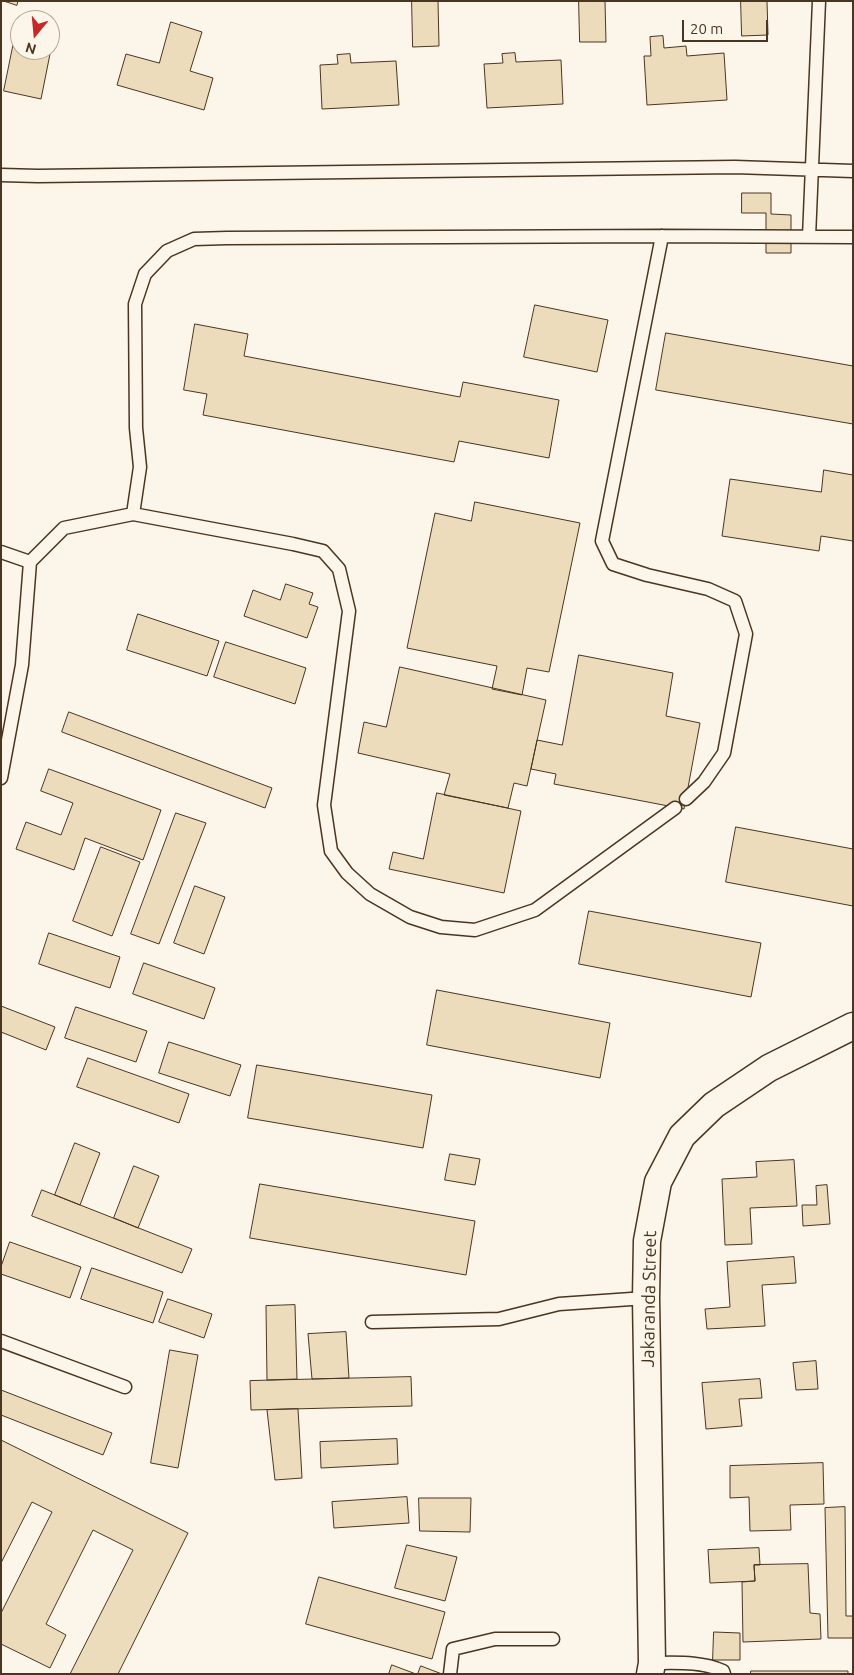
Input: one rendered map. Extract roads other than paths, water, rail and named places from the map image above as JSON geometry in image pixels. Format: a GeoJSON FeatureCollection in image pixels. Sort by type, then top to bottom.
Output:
{"type":"FeatureCollection","features":[{"type":"Feature","properties":{"kind":"street","name":"Jakaranda Street"},"geometry":{"type":"LineString","coordinates":[[651,1668],[646,1298],[647,1241],[658,1182],[682,1136],[714,1105],[769,1068],[853,1026]]}},
{"type":"Feature","properties":{"kind":"lane"},"geometry":{"type":"LineString","coordinates":[[809,237],[819,1]]}},
{"type":"Feature","properties":{"kind":"lane"},"geometry":{"type":"LineString","coordinates":[[1,174],[38,176],[735,166],[853,171]]}},
{"type":"Feature","properties":{"kind":"lane"},"geometry":{"type":"LineString","coordinates":[[662,236],[602,541],[613,564],[647,575],[708,589],[735,601],[746,634],[724,753],[704,782],[686,799]]}},
{"type":"Feature","properties":{"kind":"lane"},"geometry":{"type":"LineString","coordinates":[[133,514],[140,467],[136,428],[135,304],[144,274],[167,251],[194,239],[662,236],[853,237]]}},
{"type":"Feature","properties":{"kind":"lane"},"geometry":{"type":"LineString","coordinates":[[1,778],[22,665],[30,562],[64,528],[133,514],[323,551],[339,568],[349,611],[324,805],[330,851],[347,874],[370,894],[410,917],[441,927],[474,930],[535,910],[675,808]]}},
{"type":"Feature","properties":{"kind":"lane"},"geometry":{"type":"LineString","coordinates":[[1,552],[30,562]]}},
{"type":"Feature","properties":{"kind":"lane"},"geometry":{"type":"LineString","coordinates":[[372,1322],[499,1319],[559,1304],[646,1298]]}},
{"type":"Feature","properties":{"kind":"lane"},"geometry":{"type":"LineString","coordinates":[[1,1341],[125,1387]]}},
{"type":"Feature","properties":{"kind":"lane"},"geometry":{"type":"LineString","coordinates":[[450,1674],[453,1649],[495,1639],[553,1638]]}},
{"type":"Feature","properties":{"kind":"lane"},"geometry":{"type":"LineString","coordinates":[[651,1668],[694,1664],[712,1666],[723,1671],[724,1674]]}}]}
